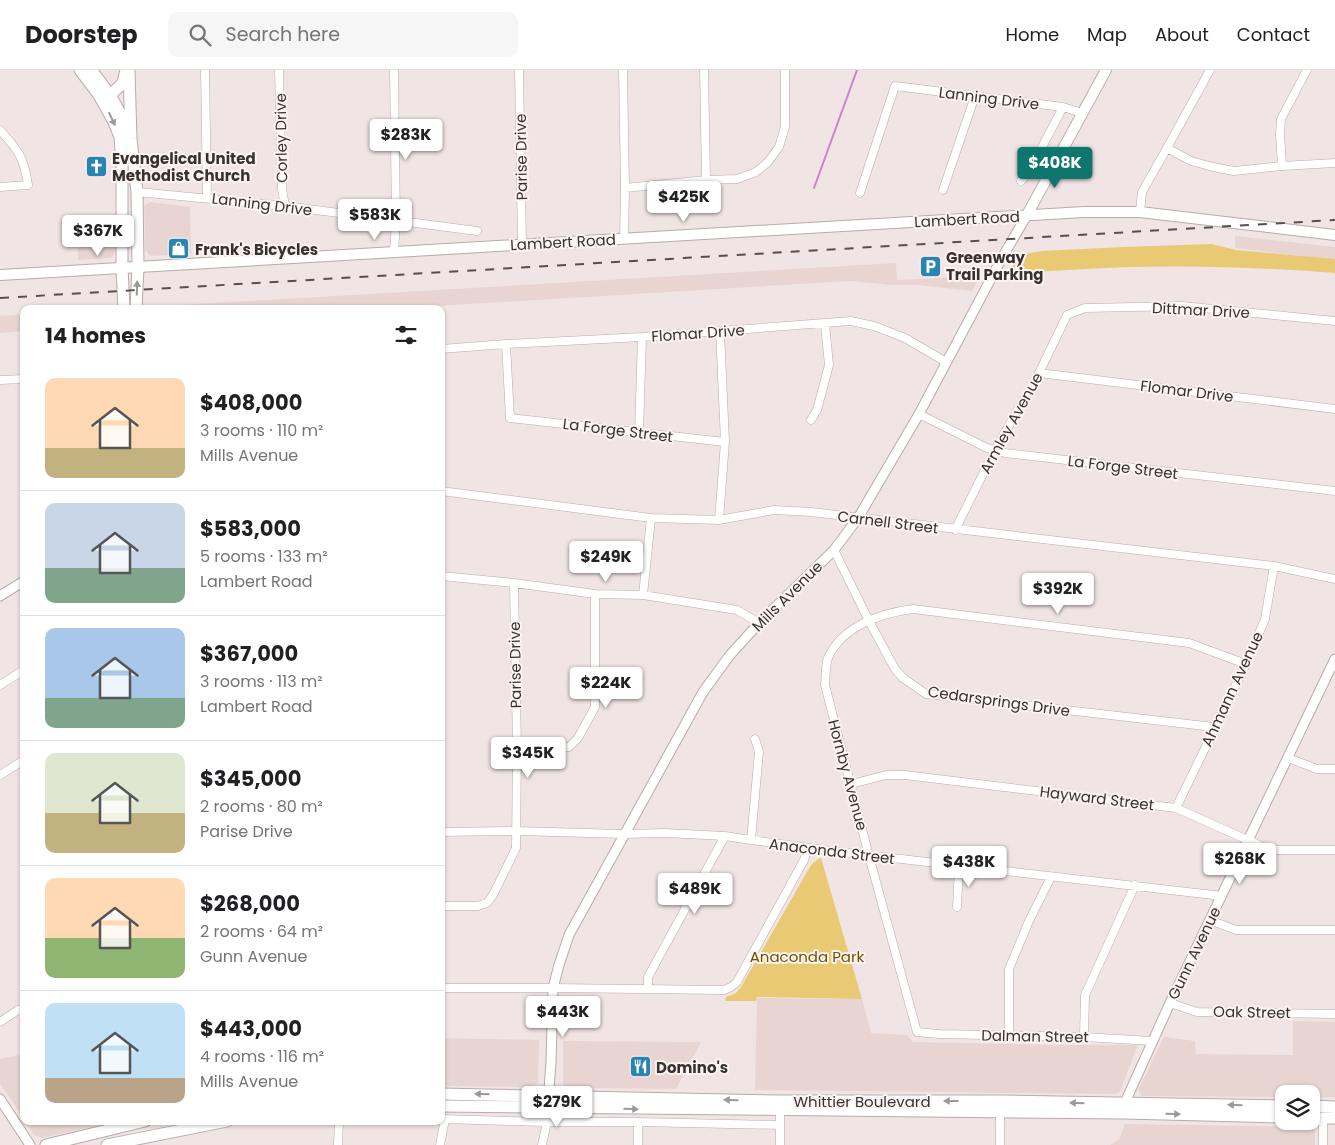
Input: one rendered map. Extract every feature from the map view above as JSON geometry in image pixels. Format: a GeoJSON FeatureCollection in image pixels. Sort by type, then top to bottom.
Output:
{"type":"FeatureCollection","features":[{"type":"Feature","properties":{"kind":"main road"},"geometry":{"type":"LineString","coordinates":[[80,70],[106,98]]}},
{"type":"Feature","properties":{"kind":"main road"},"geometry":{"type":"LineString","coordinates":[[91,70],[125,138],[137,192],[138,267],[136,305]]}},
{"type":"Feature","properties":{"kind":"main road"},"geometry":{"type":"LineString","coordinates":[[106,98],[123,83],[127,70]]}},
{"type":"Feature","properties":{"kind":"main road"},"geometry":{"type":"LineString","coordinates":[[124,305],[122,163],[125,138],[127,70]]}},
{"type":"Feature","properties":{"kind":"main road","name":"Mills Avenue"},"geometry":{"type":"LineString","coordinates":[[1027,215],[1106,70]]}},
{"type":"Feature","properties":{"kind":"main road","name":"Lambert Road"},"geometry":{"type":"LineString","coordinates":[[0,275],[1084,212],[1140,212],[1335,235]]}},
{"type":"Feature","properties":{"kind":"main road","name":"Whittier Boulevard"},"geometry":{"type":"LineString","coordinates":[[445,1094],[548,1096],[780,1106]]}},
{"type":"Feature","properties":{"kind":"main road","name":"Whittier Boulevard"},"geometry":{"type":"LineString","coordinates":[[445,1106],[548,1108],[1275,1106]]}},
{"type":"Feature","properties":{"kind":"main road","name":"Whittier Boulevard"},"geometry":{"type":"LineString","coordinates":[[1125,1108],[1275,1116]]}},
{"type":"Feature","properties":{"kind":"main road"},"geometry":{"type":"LineString","coordinates":[[46,1145],[126,1125]]}},
{"type":"Feature","properties":{"kind":"main road"},"geometry":{"type":"LineString","coordinates":[[134,1142],[137,1125]]}},
{"type":"Feature","properties":{"kind":"main road"},"geometry":{"type":"LineString","coordinates":[[150,1125],[150,1140]]}},
{"type":"Feature","properties":{"kind":"main road"},"geometry":{"type":"LineString","coordinates":[[107,1145],[150,1140],[211,1125]]}},
{"type":"Feature","properties":{"kind":"street"},"geometry":{"type":"LineString","coordinates":[[205,70],[207,198]]}},
{"type":"Feature","properties":{"kind":"street","name":"Corley Drive"},"geometry":{"type":"LineString","coordinates":[[279,70],[282,189],[285,206]]}},
{"type":"Feature","properties":{"kind":"street"},"geometry":{"type":"LineString","coordinates":[[394,70],[396,221],[394,252]]}},
{"type":"Feature","properties":{"kind":"street","name":"Parise Drive"},"geometry":{"type":"LineString","coordinates":[[520,70],[522,245]]}},
{"type":"Feature","properties":{"kind":"street"},"geometry":{"type":"LineString","coordinates":[[623,70],[624,239]]}},
{"type":"Feature","properties":{"kind":"street"},"geometry":{"type":"LineString","coordinates":[[704,70],[706,180]]}},
{"type":"Feature","properties":{"kind":"street"},"geometry":{"type":"LineString","coordinates":[[625,188],[737,179],[756,172],[768,162],[779,147],[784,127],[785,70]]}},
{"type":"Feature","properties":{"kind":"street"},"geometry":{"type":"LineString","coordinates":[[1140,212],[1142,192],[1210,70]]}},
{"type":"Feature","properties":{"kind":"street"},"geometry":{"type":"LineString","coordinates":[[1282,166],[1281,119],[1307,70]]}},
{"type":"Feature","properties":{"kind":"street","name":"Lanning Drive"},"geometry":{"type":"LineString","coordinates":[[860,193],[895,86],[1064,106],[1082,113]]}},
{"type":"Feature","properties":{"kind":"street"},"geometry":{"type":"LineString","coordinates":[[944,190],[975,96]]}},
{"type":"Feature","properties":{"kind":"street"},"geometry":{"type":"LineString","coordinates":[[1021,181],[1029,172],[1064,106]]}},
{"type":"Feature","properties":{"kind":"street"},"geometry":{"type":"LineString","coordinates":[[0,130],[18,150],[26,169],[28,186],[0,187]]}},
{"type":"Feature","properties":{"kind":"street"},"geometry":{"type":"LineString","coordinates":[[1167,148],[1191,161],[1234,171],[1335,163]]}},
{"type":"Feature","properties":{"kind":"street","name":"Lanning Drive"},"geometry":{"type":"LineString","coordinates":[[137,192],[285,206],[477,231]]}},
{"type":"Feature","properties":{"kind":"street","name":"Mills Avenue"},"geometry":{"type":"LineString","coordinates":[[542,1145],[547,1122],[551,1062],[552,988],[569,935],[703,692],[730,655],[834,550],[858,518],[918,414],[1027,215]]}},
{"type":"Feature","properties":{"kind":"street","name":"Dittmar Drive"},"geometry":{"type":"LineString","coordinates":[[1067,315],[1084,308],[1182,306],[1335,322]]}},
{"type":"Feature","properties":{"kind":"street","name":"Armley Avenue"},"geometry":{"type":"LineString","coordinates":[[955,530],[995,450],[1039,374],[1067,315]]}},
{"type":"Feature","properties":{"kind":"street","name":"Flomar Drive"},"geometry":{"type":"LineString","coordinates":[[445,349],[642,337],[851,321],[874,326],[905,338],[946,362]]}},
{"type":"Feature","properties":{"kind":"street"},"geometry":{"type":"LineString","coordinates":[[811,420],[817,410],[829,365],[825,324]]}},
{"type":"Feature","properties":{"kind":"street"},"geometry":{"type":"LineString","coordinates":[[719,520],[725,442],[720,331]]}},
{"type":"Feature","properties":{"kind":"street"},"geometry":{"type":"LineString","coordinates":[[639,432],[642,337]]}},
{"type":"Feature","properties":{"kind":"street","name":"La Forge Street"},"geometry":{"type":"LineString","coordinates":[[506,344],[510,418],[725,442]]}},
{"type":"Feature","properties":{"kind":"street","name":"Flomar Drive"},"geometry":{"type":"LineString","coordinates":[[1039,374],[1335,409]]}},
{"type":"Feature","properties":{"kind":"street"},"geometry":{"type":"LineString","coordinates":[[0,380],[20,379]]}},
{"type":"Feature","properties":{"kind":"street","name":"La Forge Street"},"geometry":{"type":"LineString","coordinates":[[918,414],[971,441],[995,450],[1028,456],[1335,491]]}},
{"type":"Feature","properties":{"kind":"street","name":"Carnell Street"},"geometry":{"type":"LineString","coordinates":[[445,492],[651,518],[719,520],[774,510],[811,512],[1274,566],[1335,579]]}},
{"type":"Feature","properties":{"kind":"street"},"geometry":{"type":"LineString","coordinates":[[643,595],[651,518]]}},
{"type":"Feature","properties":{"kind":"street","name":"Cedarsprings Drive"},"geometry":{"type":"LineString","coordinates":[[834,550],[895,670],[926,694],[1214,727]]}},
{"type":"Feature","properties":{"kind":"street","name":"Ahmann Avenue"},"geometry":{"type":"LineString","coordinates":[[1176,808],[1246,664],[1265,619],[1274,566]]}},
{"type":"Feature","properties":{"kind":"street"},"geometry":{"type":"LineString","coordinates":[[445,576],[595,594],[643,595],[737,610],[759,624]]}},
{"type":"Feature","properties":{"kind":"street","name":"Parise Drive"},"geometry":{"type":"LineString","coordinates":[[445,906],[478,906],[488,903],[516,848],[517,749],[514,583]]}},
{"type":"Feature","properties":{"kind":"street"},"geometry":{"type":"LineString","coordinates":[[0,596],[20,584]]}},
{"type":"Feature","properties":{"kind":"street"},"geometry":{"type":"LineString","coordinates":[[517,749],[569,747],[578,738],[596,707],[595,594]]}},
{"type":"Feature","properties":{"kind":"street","name":"Hornby Avenue"},"geometry":{"type":"LineString","coordinates":[[917,1032],[825,685],[827,659],[839,640],[853,629],[895,611],[933,611],[1189,643],[1246,664]]}},
{"type":"Feature","properties":{"kind":"street","name":"Gunn Avenue"},"geometry":{"type":"LineString","coordinates":[[1125,1108],[1127,1098],[1152,1041],[1334,665]]}},
{"type":"Feature","properties":{"kind":"street"},"geometry":{"type":"LineString","coordinates":[[0,685],[20,672]]}},
{"type":"Feature","properties":{"kind":"street"},"geometry":{"type":"LineString","coordinates":[[751,840],[759,752],[755,739]]}},
{"type":"Feature","properties":{"kind":"street"},"geometry":{"type":"LineString","coordinates":[[1288,758],[1317,769],[1335,769]]}},
{"type":"Feature","properties":{"kind":"street"},"geometry":{"type":"LineString","coordinates":[[0,775],[20,762]]}},
{"type":"Feature","properties":{"kind":"street","name":"Hayward Street"},"geometry":{"type":"LineString","coordinates":[[851,784],[886,775],[905,775],[1176,808],[1270,850],[1335,850]]}},
{"type":"Feature","properties":{"kind":"street","name":"Anaconda Street"},"geometry":{"type":"LineString","coordinates":[[445,832],[665,833],[725,836],[959,867],[1222,896]]}},
{"type":"Feature","properties":{"kind":"street"},"geometry":{"type":"LineString","coordinates":[[648,989],[648,977],[725,836]]}},
{"type":"Feature","properties":{"kind":"street"},"geometry":{"type":"LineString","coordinates":[[445,988],[724,990],[737,982],[804,860],[808,848]]}},
{"type":"Feature","properties":{"kind":"street"},"geometry":{"type":"LineString","coordinates":[[957,907],[959,867]]}},
{"type":"Feature","properties":{"kind":"street"},"geometry":{"type":"LineString","coordinates":[[1009,1035],[1009,969],[1051,877]]}},
{"type":"Feature","properties":{"kind":"street"},"geometry":{"type":"LineString","coordinates":[[1084,1037],[1085,995],[1135,885]]}},
{"type":"Feature","properties":{"kind":"street"},"geometry":{"type":"LineString","coordinates":[[1210,920],[1236,930],[1335,930]]}},
{"type":"Feature","properties":{"kind":"street","name":"Oak Street"},"geometry":{"type":"LineString","coordinates":[[1170,1003],[1197,1012],[1335,1014]]}},
{"type":"Feature","properties":{"kind":"street"},"geometry":{"type":"LineString","coordinates":[[0,1022],[20,1010]]}},
{"type":"Feature","properties":{"kind":"street","name":"Dalman Street"},"geometry":{"type":"LineString","coordinates":[[917,1032],[1152,1041]]}},
{"type":"Feature","properties":{"kind":"street"},"geometry":{"type":"LineString","coordinates":[[0,1099],[30,1145]]}},
{"type":"Feature","properties":{"kind":"street"},"geometry":{"type":"LineString","coordinates":[[780,1106],[780,1145]]}},
{"type":"Feature","properties":{"kind":"street"},"geometry":{"type":"LineString","coordinates":[[1000,1107],[1000,1145]]}},
{"type":"Feature","properties":{"kind":"street"},"geometry":{"type":"LineString","coordinates":[[1323,1145],[1329,1112]]}},
{"type":"Feature","properties":{"kind":"street","name":"Whittier Boulevard"},"geometry":{"type":"LineString","coordinates":[[445,1119],[780,1125]]}},
{"type":"Feature","properties":{"kind":"street"},"geometry":{"type":"LineString","coordinates":[[638,1122],[638,1145]]}},
{"type":"Feature","properties":{"kind":"street"},"geometry":{"type":"LineString","coordinates":[[338,1145],[339,1125]]}},
{"type":"Feature","properties":{"kind":"street"},"geometry":{"type":"LineString","coordinates":[[440,1145],[442,1125]]}},
{"type":"Feature","properties":{"kind":"shaded area"},"geometry":{"type":"Polygon","coordinates":[[[150,202],[190,207],[191,254],[151,256],[145,250],[144,206],[150,202]]]}},
{"type":"Feature","properties":{"kind":"shaded area"},"geometry":{"type":"Polygon","coordinates":[[[114,225],[115,253],[111,258],[78,260],[78,227],[114,225]]]}},
{"type":"Feature","properties":{"kind":"shaded area"},"geometry":{"type":"Polygon","coordinates":[[[1235,236],[1335,247],[1335,260],[1235,248],[1235,236]]]}},
{"type":"Feature","properties":{"kind":"shaded area"},"geometry":{"type":"Polygon","coordinates":[[[896,263],[897,280],[980,276],[972,291],[918,285],[892,285],[850,281],[445,305],[180,305],[896,263]]]}},
{"type":"Feature","properties":{"kind":"shaded area"},"geometry":{"type":"Polygon","coordinates":[[[20,314],[20,331],[0,333],[0,316],[20,314]]]}},
{"type":"Feature","properties":{"kind":"shaded area"},"geometry":{"type":"Polygon","coordinates":[[[757,998],[862,999],[871,1033],[907,1035],[913,1042],[1135,1045],[1137,1047],[1120,1092],[1116,1094],[755,1090],[757,998]]]}},
{"type":"Feature","properties":{"kind":"shaded area"},"geometry":{"type":"Polygon","coordinates":[[[1293,1021],[1335,1022],[1335,1097],[1320,1097],[1320,1085],[1275,1085],[1275,1097],[1142,1096],[1138,1090],[1164,1037],[1195,1041],[1196,1054],[1293,1055],[1293,1021]]]}},
{"type":"Feature","properties":{"kind":"shaded area"},"geometry":{"type":"Polygon","coordinates":[[[445,1038],[539,1040],[538,1082],[533,1087],[445,1086],[445,1038]]]}},
{"type":"Feature","properties":{"kind":"shaded area"},"geometry":{"type":"Polygon","coordinates":[[[563,1041],[701,1042],[676,1089],[568,1088],[563,1085],[563,1041]]]}},
{"type":"Feature","properties":{"kind":"shaded area"},"geometry":{"type":"Polygon","coordinates":[[[20,1055],[20,1113],[0,1083],[0,1059],[20,1055]]]}},
{"type":"Feature","properties":{"kind":"shaded area"},"geometry":{"type":"Polygon","coordinates":[[[1125,1124],[1275,1126],[1275,1130],[1315,1131],[1315,1145],[1110,1145],[1119,1139],[1125,1124]]]}},
{"type":"Feature","properties":{"kind":"shaded area"},"geometry":{"type":"Polygon","coordinates":[[[28,1125],[99,1125],[42,1138],[34,1135],[28,1125]]]}},
{"type":"Feature","properties":{"kind":"green space"},"geometry":{"type":"Polygon","coordinates":[[[1211,244],[1236,250],[1335,259],[1335,273],[1235,267],[1168,266],[1010,274],[1014,263],[1020,255],[1042,251],[1211,244]]]}},
{"type":"Feature","properties":{"kind":"green space","name":"Anaconda Park"},"geometry":{"type":"Polygon","coordinates":[[[821,858],[862,999],[757,997],[756,1001],[725,1001],[726,997],[736,993],[741,987],[811,865],[821,858]]]}},
{"type":"Feature","properties":{"kind":"waterway"},"geometry":{"type":"LineString","coordinates":[[814,188],[857,70]]}},
{"type":"Feature","properties":{"kind":"railway"},"geometry":{"type":"LineString","coordinates":[[0,298],[1335,220]]}},
{"type":"Feature","properties":{"kind":"place","name":"Evangelical United Methodist Church"},"geometry":{"type":"Point","coordinates":[96,167]}},
{"type":"Feature","properties":{"kind":"place","name":"Frank's Bicycles"},"geometry":{"type":"Point","coordinates":[179,249]}},
{"type":"Feature","properties":{"kind":"place","name":"Greenway Trail Parking"},"geometry":{"type":"Point","coordinates":[930,266]}},
{"type":"Feature","properties":{"kind":"place","name":"Domino's"},"geometry":{"type":"Point","coordinates":[640,1067]}}]}
